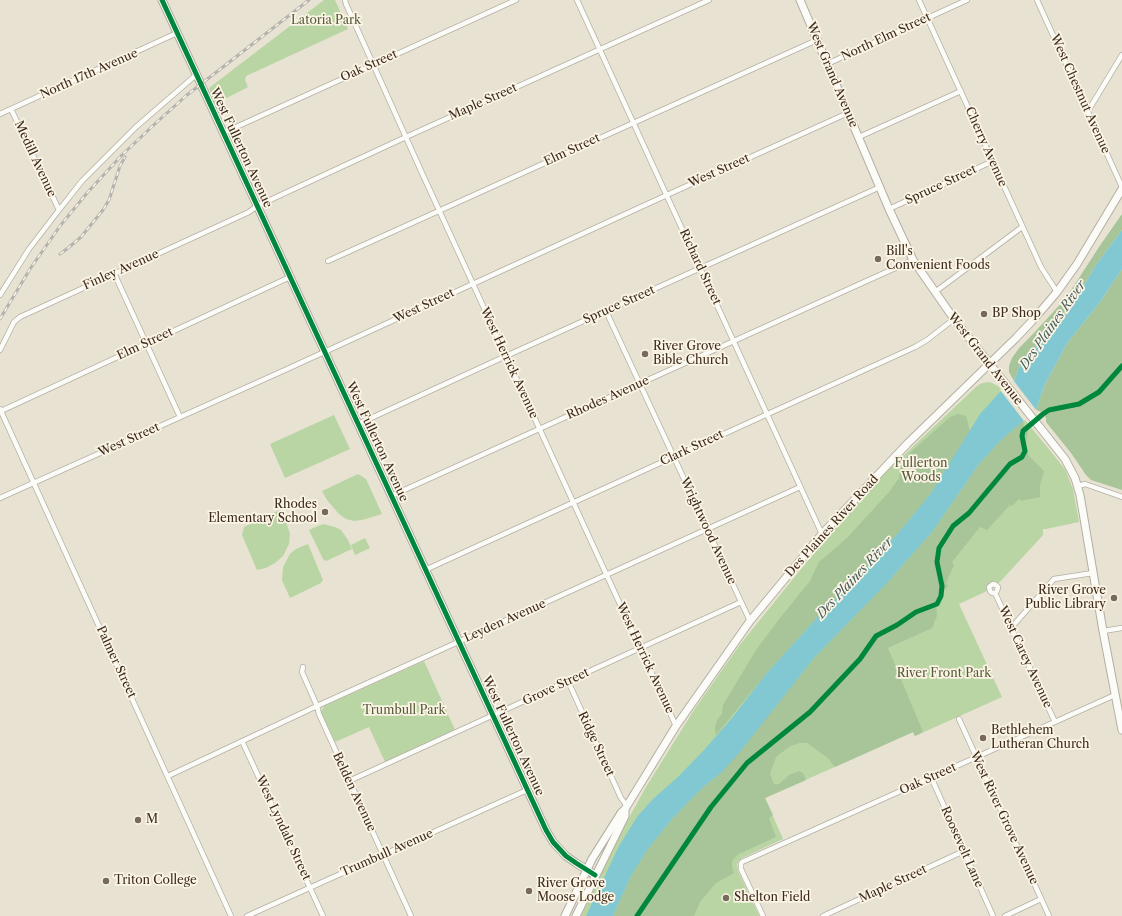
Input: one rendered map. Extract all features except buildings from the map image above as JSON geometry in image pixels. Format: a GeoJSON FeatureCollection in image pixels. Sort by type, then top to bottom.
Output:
{"type":"FeatureCollection","features":[{"type":"Feature","properties":{"kind":"main road","name":"West Fullerton Avenue"},"geometry":{"type":"LineString","coordinates":[[162,0],[527,790],[553,842],[566,856],[596,875]]}},
{"type":"Feature","properties":{"kind":"main road","name":"West Grand Avenue"},"geometry":{"type":"LineString","coordinates":[[800,0],[889,209],[913,260],[954,319],[1071,469],[1078,486],[1115,695],[1120,706],[1122,730]]}},
{"type":"Feature","properties":{"kind":"main road","name":"Des Plaines River Road"},"geometry":{"type":"LineString","coordinates":[[565,916],[587,870],[621,812],[626,808],[676,726],[750,621],[822,534],[908,443],[1032,321],[1057,292],[1077,264],[1122,188]]}},
{"type":"Feature","properties":{"kind":"main road","name":"Des Plaines River Road"},"geometry":{"type":"LineString","coordinates":[[576,916],[625,816],[626,808]]}},
{"type":"Feature","properties":{"kind":"street","name":"West Herrick Avenue"},"geometry":{"type":"LineString","coordinates":[[345,0],[439,211],[676,726]]}},
{"type":"Feature","properties":{"kind":"street","name":"Oak Street"},"geometry":{"type":"LineString","coordinates":[[223,132],[516,0]]}},
{"type":"Feature","properties":{"kind":"street","name":"Richard Street"},"geometry":{"type":"LineString","coordinates":[[577,0],[822,534]]}},
{"type":"Feature","properties":{"kind":"street","name":"Maple Street"},"geometry":{"type":"LineString","coordinates":[[257,206],[709,0]]}},
{"type":"Feature","properties":{"kind":"street","name":"Cherry Avenue"},"geometry":{"type":"LineString","coordinates":[[919,0],[1022,227],[1041,267],[1057,292]]}},
{"type":"Feature","properties":{"kind":"street","name":"North Elm Street"},"geometry":{"type":"LineString","coordinates":[[827,64],[967,0]]}},
{"type":"Feature","properties":{"kind":"street","name":"West Chestnut Avenue"},"geometry":{"type":"LineString","coordinates":[[1037,0],[1122,188]]}},
{"type":"Feature","properties":{"kind":"street","name":"North 17th Avenue"},"geometry":{"type":"LineString","coordinates":[[0,114],[177,33]]}},
{"type":"Feature","properties":{"kind":"street","name":"Elm Street"},"geometry":{"type":"LineString","coordinates":[[328,261],[817,40]]}},
{"type":"Feature","properties":{"kind":"street"},"geometry":{"type":"LineString","coordinates":[[1088,111],[1122,54]]}},
{"type":"Feature","properties":{"kind":"street"},"geometry":{"type":"LineString","coordinates":[[0,293],[29,249],[82,181],[136,127],[196,75]]}},
{"type":"Feature","properties":{"kind":"street"},"geometry":{"type":"LineString","coordinates":[[859,137],[961,91]]}},
{"type":"Feature","properties":{"kind":"street","name":"Medill Avenue"},"geometry":{"type":"LineString","coordinates":[[11,109],[58,210]]}},
{"type":"Feature","properties":{"kind":"street","name":"West Street"},"geometry":{"type":"LineString","coordinates":[[0,498],[848,113]]}},
{"type":"Feature","properties":{"kind":"street","name":"Spruce Street"},"geometry":{"type":"LineString","coordinates":[[889,209],[993,161]]}},
{"type":"Feature","properties":{"kind":"street","name":"Spruce Street"},"geometry":{"type":"LineString","coordinates":[[358,424],[880,187]]}},
{"type":"Feature","properties":{"kind":"street","name":"Finley Avenue"},"geometry":{"type":"LineString","coordinates":[[0,350],[14,322],[18,318],[249,212],[257,206]]}},
{"type":"Feature","properties":{"kind":"street"},"geometry":{"type":"LineString","coordinates":[[934,292],[1022,227]]}},
{"type":"Feature","properties":{"kind":"street","name":"Rhodes Avenue"},"geometry":{"type":"LineString","coordinates":[[391,496],[913,260]]}},
{"type":"Feature","properties":{"kind":"street"},"geometry":{"type":"LineString","coordinates":[[114,273],[180,417]]}},
{"type":"Feature","properties":{"kind":"street","name":"Elm Street"},"geometry":{"type":"LineString","coordinates":[[0,410],[290,277]]}},
{"type":"Feature","properties":{"kind":"street","name":"Wrightwood Avenue"},"geometry":{"type":"LineString","coordinates":[[606,311],[750,621]]}},
{"type":"Feature","properties":{"kind":"street","name":"Clark Street"},"geometry":{"type":"LineString","coordinates":[[425,570],[915,347],[927,340],[954,319]]}},
{"type":"Feature","properties":{"kind":"street","name":"Palmer Street"},"geometry":{"type":"LineString","coordinates":[[0,410],[231,916]]}},
{"type":"Feature","properties":{"kind":"street"},"geometry":{"type":"LineString","coordinates":[[1078,486],[1085,484],[1122,497]]}},
{"type":"Feature","properties":{"kind":"street","name":"Leyden Avenue"},"geometry":{"type":"LineString","coordinates":[[168,776],[242,740],[800,487]]}},
{"type":"Feature","properties":{"kind":"street"},"geometry":{"type":"LineString","coordinates":[[1011,628],[1054,579],[1093,572]]}},
{"type":"Feature","properties":{"kind":"street","name":"West Carey Avenue"},"geometry":{"type":"LineString","coordinates":[[995,593],[1055,722]]}},
{"type":"Feature","properties":{"kind":"street","name":"Grove Street"},"geometry":{"type":"LineString","coordinates":[[349,781],[741,602]]}},
{"type":"Feature","properties":{"kind":"street"},"geometry":{"type":"LineString","coordinates":[[1103,631],[1122,628]]}},
{"type":"Feature","properties":{"kind":"street","name":"Belden Avenue"},"geometry":{"type":"LineString","coordinates":[[303,667],[302,672],[317,706],[318,714],[411,916]]}},
{"type":"Feature","properties":{"kind":"street","name":"Ridge Street"},"geometry":{"type":"LineString","coordinates":[[568,681],[626,808]]}},
{"type":"Feature","properties":{"kind":"street","name":"Oak Street"},"geometry":{"type":"LineString","coordinates":[[763,916],[742,872],[741,864],[743,862],[1115,695]]}},
{"type":"Feature","properties":{"kind":"street","name":"West River Grove Avenue"},"geometry":{"type":"LineString","coordinates":[[959,719],[1049,916]]}},
{"type":"Feature","properties":{"kind":"street","name":"West Lyndale Street"},"geometry":{"type":"LineString","coordinates":[[242,740],[323,916]]}},
{"type":"Feature","properties":{"kind":"street","name":"Roosevelt Lane"},"geometry":{"type":"LineString","coordinates":[[931,777],[993,916]]}},
{"type":"Feature","properties":{"kind":"street","name":"Trumbull Avenue"},"geometry":{"type":"LineString","coordinates":[[247,916],[527,790]]}},
{"type":"Feature","properties":{"kind":"street","name":"Maple Street"},"geometry":{"type":"LineString","coordinates":[[823,916],[964,851]]}},
{"type":"Feature","properties":{"kind":"street"},"geometry":{"type":"LineString","coordinates":[[1006,916],[1041,899]]}},
{"type":"Feature","properties":{"kind":"green space","name":"Latoria Park"},"geometry":{"type":"Polygon","coordinates":[[[324,0],[335,0],[348,29],[246,76],[245,80],[248,87],[215,104],[209,88],[324,0]]]}},
{"type":"Feature","properties":{"kind":"green space"},"geometry":{"type":"Polygon","coordinates":[[[1122,214],[1122,230],[1096,265],[1065,317],[1022,360],[1014,381],[1009,372],[1009,366],[1012,358],[1019,348],[1066,298],[1122,214]]]}},
{"type":"Feature","properties":{"kind":"green space"},"geometry":{"type":"Polygon","coordinates":[[[1122,269],[1122,490],[1091,480],[1046,422],[1046,418],[1042,412],[1036,410],[1045,384],[1068,342],[1100,302],[1122,269]]]}},
{"type":"Feature","properties":{"kind":"green space","name":"River Front Park"},"geometry":{"type":"Polygon","coordinates":[[[990,382],[1001,389],[1024,420],[1065,469],[1073,489],[1079,522],[1043,529],[1043,535],[998,584],[995,582],[990,582],[987,586],[987,591],[959,604],[1002,697],[915,736],[913,732],[765,798],[783,839],[742,858],[737,864],[738,871],[759,916],[581,916],[620,834],[646,787],[694,710],[739,646],[818,548],[885,473],[977,386],[982,383],[990,382]]]}},
{"type":"Feature","properties":{"kind":"green space","name":"Fullerton Woods"},"geometry":{"type":"Polygon","coordinates":[[[958,414],[966,416],[970,431],[931,493],[900,531],[766,674],[716,735],[715,728],[717,720],[722,714],[723,705],[756,650],[810,581],[819,562],[847,538],[889,492],[899,478],[900,465],[911,452],[950,417],[958,414]]]}},
{"type":"Feature","properties":{"kind":"green space"},"geometry":{"type":"Polygon","coordinates":[[[334,415],[350,449],[285,478],[270,444],[334,415]]]}},
{"type":"Feature","properties":{"kind":"green space","name":"Fullerton Woods"},"geometry":{"type":"Polygon","coordinates":[[[1023,420],[1024,426],[1028,432],[1026,444],[1029,456],[1044,471],[1040,485],[1040,497],[1022,501],[1019,499],[1012,506],[1010,505],[987,530],[980,527],[952,562],[954,565],[946,583],[948,586],[936,602],[937,616],[932,628],[888,648],[923,732],[915,736],[913,732],[835,767],[828,758],[807,743],[800,743],[790,746],[776,757],[770,774],[774,784],[779,784],[789,775],[799,771],[803,773],[806,780],[765,798],[773,815],[769,818],[776,837],[739,854],[734,858],[732,867],[734,873],[716,883],[700,902],[694,916],[613,916],[631,876],[647,850],[672,819],[702,788],[722,772],[814,658],[886,584],[932,532],[979,464],[1002,439],[1023,420]]]}},
{"type":"Feature","properties":{"kind":"green space"},"geometry":{"type":"Polygon","coordinates":[[[358,474],[366,479],[382,514],[354,521],[346,519],[339,514],[327,500],[322,491],[358,474]]]}},
{"type":"Feature","properties":{"kind":"green space"},"geometry":{"type":"Polygon","coordinates":[[[282,509],[290,534],[289,544],[283,556],[275,563],[266,568],[257,570],[242,535],[244,527],[282,509]]]}},
{"type":"Feature","properties":{"kind":"green space"},"geometry":{"type":"Polygon","coordinates":[[[323,524],[341,530],[352,549],[326,561],[323,559],[309,530],[323,524]]]}},
{"type":"Feature","properties":{"kind":"green space"},"geometry":{"type":"Polygon","coordinates":[[[365,538],[370,548],[355,555],[351,545],[365,538]]]}},
{"type":"Feature","properties":{"kind":"green space"},"geometry":{"type":"Polygon","coordinates":[[[308,544],[323,580],[321,583],[290,598],[282,580],[283,567],[290,554],[296,549],[308,544]]]}},
{"type":"Feature","properties":{"kind":"green space","name":"Trumbull Park"},"geometry":{"type":"Polygon","coordinates":[[[424,661],[455,730],[385,762],[369,727],[335,742],[321,713],[324,706],[424,661]]]}},
{"type":"Feature","properties":{"kind":"water"},"geometry":{"type":"Polygon","coordinates":[[[1122,230],[1122,269],[1100,302],[1068,342],[1045,384],[1036,410],[1002,439],[979,464],[932,532],[886,584],[814,658],[739,753],[722,772],[702,788],[672,819],[647,850],[631,876],[613,916],[586,916],[619,846],[637,817],[652,800],[679,776],[705,749],[732,718],[766,674],[900,531],[931,493],[980,414],[1001,391],[1014,381],[1022,360],[1065,317],[1096,265],[1122,230]]]}},
{"type":"Feature","properties":{"kind":"pier"},"geometry":{"type":"Polygon","coordinates":[[[1013,380],[1037,411],[1024,421],[1000,390],[1013,380]]]}},
{"type":"Feature","properties":{"kind":"railway"},"geometry":{"type":"LineString","coordinates":[[0,319],[30,269],[60,226],[87,193],[122,155],[187,95],[309,0]]}},
{"type":"Feature","properties":{"kind":"railway"},"geometry":{"type":"LineString","coordinates":[[60,254],[81,237],[103,210],[109,200],[120,166],[125,157]]}},
{"type":"Feature","properties":{"kind":"cycle path"},"geometry":{"type":"LineString","coordinates":[[162,0],[546,830],[553,842],[566,856],[595,875]]}},
{"type":"Feature","properties":{"kind":"cycle path"},"geometry":{"type":"LineString","coordinates":[[637,916],[711,807],[747,763],[810,712],[860,659],[876,636],[897,625],[916,612],[937,604],[941,596],[942,586],[937,562],[939,548],[953,526],[969,513],[1010,464],[1022,457],[1025,451],[1022,436],[1023,431],[1049,410],[1079,404],[1099,392],[1122,366]]}},
{"type":"Feature","properties":{"kind":"place","name":"Bill's Convenient Foods"},"geometry":{"type":"Point","coordinates":[878,259]}},
{"type":"Feature","properties":{"kind":"place","name":"BP Shop"},"geometry":{"type":"Point","coordinates":[984,314]}},
{"type":"Feature","properties":{"kind":"place","name":"River Grove Bible Church"},"geometry":{"type":"Point","coordinates":[645,354]}},
{"type":"Feature","properties":{"kind":"place","name":"Rhodes Elementary School"},"geometry":{"type":"Point","coordinates":[325,512]}},
{"type":"Feature","properties":{"kind":"place","name":"River Grove Public Library"},"geometry":{"type":"Point","coordinates":[1114,598]}},
{"type":"Feature","properties":{"kind":"place","name":"Bethlehem Lutheran Church"},"geometry":{"type":"Point","coordinates":[983,738]}},
{"type":"Feature","properties":{"kind":"place","name":"M"},"geometry":{"type":"Point","coordinates":[138,820]}},
{"type":"Feature","properties":{"kind":"place","name":"Triton College"},"geometry":{"type":"Point","coordinates":[106,881]}},
{"type":"Feature","properties":{"kind":"place","name":"River Grove Moose Lodge"},"geometry":{"type":"Point","coordinates":[529,891]}},
{"type":"Feature","properties":{"kind":"place","name":"Shelton Field"},"geometry":{"type":"Point","coordinates":[726,898]}},
{"type":"Feature","properties":{"kind":"water label","name":"Des Plaines River"},"geometry":{"type":"Point","coordinates":[1053,325]}},
{"type":"Feature","properties":{"kind":"water label","name":"Des Plaines River"},"geometry":{"type":"Point","coordinates":[855,578]}}]}
